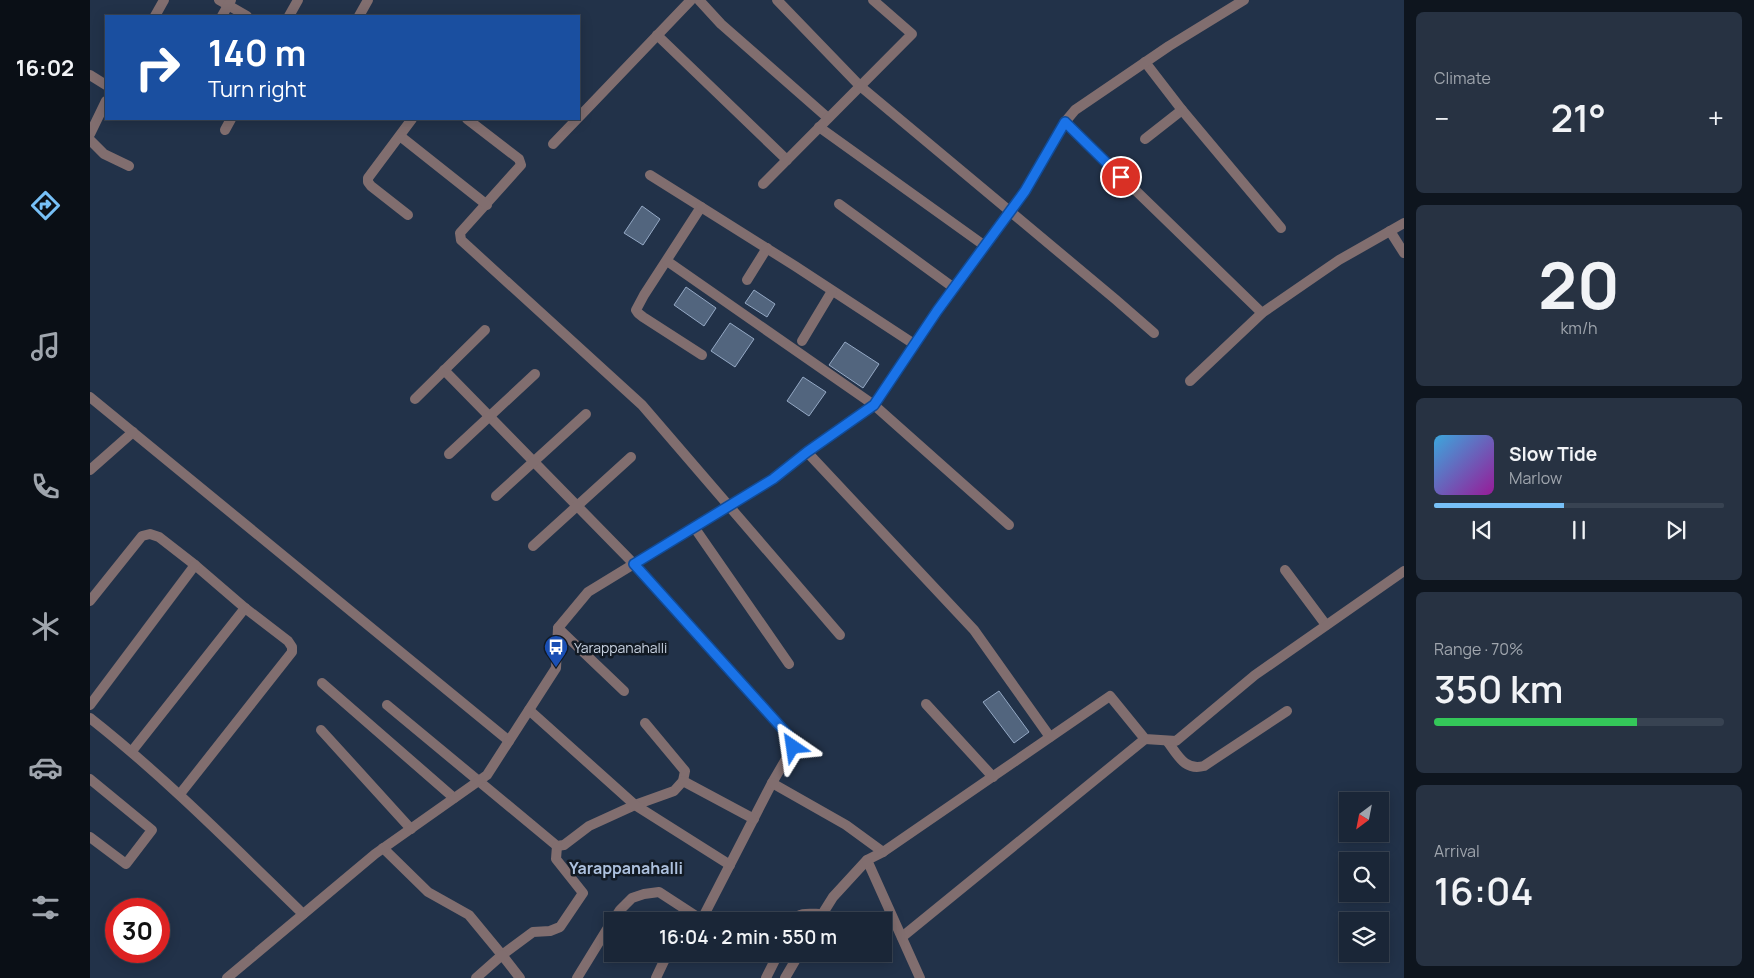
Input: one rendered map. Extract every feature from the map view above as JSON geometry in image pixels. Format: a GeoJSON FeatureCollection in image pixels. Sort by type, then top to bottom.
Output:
{"type":"FeatureCollection","features":[{"type":"Feature","properties":{"kind":"street"},"geometry":{"type":"LineString","coordinates":[[156,15],[164,0]]}},
{"type":"Feature","properties":{"kind":"street"},"geometry":{"type":"LineString","coordinates":[[218,0],[230,3],[246,15]]}},
{"type":"Feature","properties":{"kind":"street"},"geometry":{"type":"LineString","coordinates":[[290,15],[298,0]]}},
{"type":"Feature","properties":{"kind":"street"},"geometry":{"type":"LineString","coordinates":[[360,15],[368,0]]}},
{"type":"Feature","properties":{"kind":"street"},"geometry":{"type":"LineString","coordinates":[[580,116],[690,0]]}},
{"type":"Feature","properties":{"kind":"street"},"geometry":{"type":"LineString","coordinates":[[699,0],[721,24],[828,118]]}},
{"type":"Feature","properties":{"kind":"street"},"geometry":{"type":"LineString","coordinates":[[777,0],[860,86],[1108,292],[1154,333]]}},
{"type":"Feature","properties":{"kind":"street"},"geometry":{"type":"LineString","coordinates":[[763,184],[912,34],[873,0]]}},
{"type":"Feature","properties":{"kind":"street"},"geometry":{"type":"LineString","coordinates":[[227,978],[384,848],[487,775],[556,668],[558,628],[588,592],[773,479],[807,452],[874,405],[914,344],[1025,191],[1065,122],[1076,110],[1145,62],[1244,0]]}},
{"type":"Feature","properties":{"kind":"street"},"geometry":{"type":"LineString","coordinates":[[223,15],[230,3]]}},
{"type":"Feature","properties":{"kind":"street"},"geometry":{"type":"LineString","coordinates":[[657,35],[787,160]]}},
{"type":"Feature","properties":{"kind":"street"},"geometry":{"type":"LineString","coordinates":[[1145,62],[1182,110],[1281,228]]}},
{"type":"Feature","properties":{"kind":"street"},"geometry":{"type":"LineString","coordinates":[[90,76],[105,84]]}},
{"type":"Feature","properties":{"kind":"street"},"geometry":{"type":"LineString","coordinates":[[90,134],[105,103]]}},
{"type":"Feature","properties":{"kind":"street"},"geometry":{"type":"LineString","coordinates":[[1145,139],[1182,110]]}},
{"type":"Feature","properties":{"kind":"street"},"geometry":{"type":"LineString","coordinates":[[225,130],[230,120]]}},
{"type":"Feature","properties":{"kind":"street"},"geometry":{"type":"LineString","coordinates":[[408,215],[371,186],[368,178],[411,120]]}},
{"type":"Feature","properties":{"kind":"street"},"geometry":{"type":"LineString","coordinates":[[468,120],[521,162],[520,168],[460,233],[461,240],[642,405],[840,636]]}},
{"type":"Feature","properties":{"kind":"street"},"geometry":{"type":"LineString","coordinates":[[553,144],[576,120]]}},
{"type":"Feature","properties":{"kind":"street"},"geometry":{"type":"LineString","coordinates":[[1065,122],[1262,312]]}},
{"type":"Feature","properties":{"kind":"street"},"geometry":{"type":"LineString","coordinates":[[819,127],[985,246]]}},
{"type":"Feature","properties":{"kind":"street"},"geometry":{"type":"LineString","coordinates":[[400,136],[487,205]]}},
{"type":"Feature","properties":{"kind":"street"},"geometry":{"type":"LineString","coordinates":[[90,140],[104,154],[129,166]]}},
{"type":"Feature","properties":{"kind":"street"},"geometry":{"type":"LineString","coordinates":[[650,175],[914,344]]}},
{"type":"Feature","properties":{"kind":"street"},"geometry":{"type":"LineString","coordinates":[[839,204],[954,288]]}},
{"type":"Feature","properties":{"kind":"street"},"geometry":{"type":"LineString","coordinates":[[701,207],[644,294],[636,310],[643,317],[702,355]]}},
{"type":"Feature","properties":{"kind":"street"},"geometry":{"type":"LineString","coordinates":[[1190,381],[1262,312],[1339,260],[1404,223]]}},
{"type":"Feature","properties":{"kind":"street"},"geometry":{"type":"LineString","coordinates":[[1390,231],[1404,253]]}},
{"type":"Feature","properties":{"kind":"street"},"geometry":{"type":"LineString","coordinates":[[746,280],[766,248]]}},
{"type":"Feature","properties":{"kind":"street"},"geometry":{"type":"LineString","coordinates":[[667,261],[874,405],[1009,525]]}},
{"type":"Feature","properties":{"kind":"street"},"geometry":{"type":"LineString","coordinates":[[802,341],[832,291]]}},
{"type":"Feature","properties":{"kind":"street"},"geometry":{"type":"LineString","coordinates":[[415,399],[485,330]]}},
{"type":"Feature","properties":{"kind":"street"},"geometry":{"type":"LineString","coordinates":[[444,370],[634,564],[789,736],[792,742],[793,747],[772,783],[706,912]]}},
{"type":"Feature","properties":{"kind":"street"},"geometry":{"type":"LineString","coordinates":[[449,454],[535,374]]}},
{"type":"Feature","properties":{"kind":"street"},"geometry":{"type":"LineString","coordinates":[[90,397],[509,741]]}},
{"type":"Feature","properties":{"kind":"street"},"geometry":{"type":"LineString","coordinates":[[496,496],[586,414]]}},
{"type":"Feature","properties":{"kind":"street"},"geometry":{"type":"LineString","coordinates":[[90,470],[133,432]]}},
{"type":"Feature","properties":{"kind":"street"},"geometry":{"type":"LineString","coordinates":[[807,452],[974,630],[1050,738]]}},
{"type":"Feature","properties":{"kind":"street"},"geometry":{"type":"LineString","coordinates":[[533,546],[631,457]]}},
{"type":"Feature","properties":{"kind":"street"},"geometry":{"type":"LineString","coordinates":[[694,527],[789,664]]}},
{"type":"Feature","properties":{"kind":"street"},"geometry":{"type":"LineString","coordinates":[[90,601],[142,536],[150,534],[159,537],[196,565],[245,608],[288,641],[292,647],[292,652],[180,794]]}},
{"type":"Feature","properties":{"kind":"street"},"geometry":{"type":"LineString","coordinates":[[90,705],[196,565]]}},
{"type":"Feature","properties":{"kind":"street"},"geometry":{"type":"LineString","coordinates":[[1285,570],[1326,625]]}},
{"type":"Feature","properties":{"kind":"street"},"geometry":{"type":"LineString","coordinates":[[902,938],[1145,739],[1176,741],[1256,675],[1404,571]]}},
{"type":"Feature","properties":{"kind":"street"},"geometry":{"type":"LineString","coordinates":[[132,751],[245,608]]}},
{"type":"Feature","properties":{"kind":"street"},"geometry":{"type":"LineString","coordinates":[[558,628],[624,691]]}},
{"type":"Feature","properties":{"kind":"street"},"geometry":{"type":"LineString","coordinates":[[322,683],[454,798]]}},
{"type":"Feature","properties":{"kind":"street"},"geometry":{"type":"LineString","coordinates":[[823,912],[833,897],[867,860],[883,852],[1110,696],[1145,739]]}},
{"type":"Feature","properties":{"kind":"street"},"geometry":{"type":"LineString","coordinates":[[926,704],[993,777]]}},
{"type":"Feature","properties":{"kind":"street"},"geometry":{"type":"LineString","coordinates":[[387,705],[557,846],[564,845],[589,826],[674,791],[682,782],[685,771],[645,723]]}},
{"type":"Feature","properties":{"kind":"street"},"geometry":{"type":"LineString","coordinates":[[529,710],[635,806],[730,865]]}},
{"type":"Feature","properties":{"kind":"street"},"geometry":{"type":"LineString","coordinates":[[1167,741],[1186,766],[1195,768],[1204,766],[1287,712]]}},
{"type":"Feature","properties":{"kind":"street"},"geometry":{"type":"LineString","coordinates":[[90,718],[132,751],[180,794],[303,914]]}},
{"type":"Feature","properties":{"kind":"street"},"geometry":{"type":"LineString","coordinates":[[321,730],[411,829]]}},
{"type":"Feature","properties":{"kind":"street"},"geometry":{"type":"LineString","coordinates":[[90,779],[152,830],[126,864],[90,836]]}},
{"type":"Feature","properties":{"kind":"street"},"geometry":{"type":"LineString","coordinates":[[682,782],[754,819]]}},
{"type":"Feature","properties":{"kind":"street"},"geometry":{"type":"LineString","coordinates":[[772,783],[846,825],[883,852]]}},
{"type":"Feature","properties":{"kind":"street"},"geometry":{"type":"LineString","coordinates":[[476,978],[502,955],[533,932],[550,931],[560,927],[583,893],[556,859],[557,846]]}},
{"type":"Feature","properties":{"kind":"street"},"geometry":{"type":"LineString","coordinates":[[384,848],[428,892],[469,915],[520,978]]}},
{"type":"Feature","properties":{"kind":"street"},"geometry":{"type":"LineString","coordinates":[[867,860],[920,978]]}},
{"type":"Feature","properties":{"kind":"street"},"geometry":{"type":"LineString","coordinates":[[619,912],[632,898],[659,892],[690,912]]}},
{"type":"Feature","properties":{"kind":"street"},"geometry":{"type":"LineString","coordinates":[[577,978],[604,935]]}},
{"type":"Feature","properties":{"kind":"street"},"geometry":{"type":"LineString","coordinates":[[656,978],[664,962]]}},
{"type":"Feature","properties":{"kind":"street"},"geometry":{"type":"LineString","coordinates":[[766,978],[774,962]]}},
{"type":"Feature","properties":{"kind":"street"},"geometry":{"type":"LineString","coordinates":[[785,978],[794,962]]}},
{"type":"Feature","properties":{"kind":"building"},"geometry":{"type":"Polygon","coordinates":[[[642,206],[660,219],[643,245],[624,233],[642,206]]]}},
{"type":"Feature","properties":{"kind":"building"},"geometry":{"type":"Polygon","coordinates":[[[686,287],[716,308],[704,326],[674,305],[686,287]]]}},
{"type":"Feature","properties":{"kind":"building"},"geometry":{"type":"Polygon","coordinates":[[[754,290],[775,304],[767,317],[745,303],[754,290]]]}},
{"type":"Feature","properties":{"kind":"building"},"geometry":{"type":"Polygon","coordinates":[[[730,323],[754,339],[735,367],[711,351],[730,323]]]}},
{"type":"Feature","properties":{"kind":"building"},"geometry":{"type":"Polygon","coordinates":[[[845,342],[879,364],[863,388],[829,365],[845,342]]]}},
{"type":"Feature","properties":{"kind":"building"},"geometry":{"type":"Polygon","coordinates":[[[803,377],[826,392],[809,416],[787,401],[803,377]]]}},
{"type":"Feature","properties":{"kind":"building"},"geometry":{"type":"Polygon","coordinates":[[[999,691],[1029,732],[1014,743],[983,702],[999,691]]]}},
{"type":"Feature","properties":{"kind":"place","name":"Yarappanahalli"},"geometry":{"type":"Point","coordinates":[556,668]}},
{"type":"Feature","properties":{"kind":"district","name":"Yarappanahalli"},"geometry":{"type":"Point","coordinates":[626,868]}},
{"type":"Feature","properties":{"kind":"route"},"geometry":{"type":"LineString","coordinates":[[793,747],[789,736],[634,564],[773,479],[807,452],[874,405],[937,311],[1025,191],[1065,122],[1121,177]]}}]}
